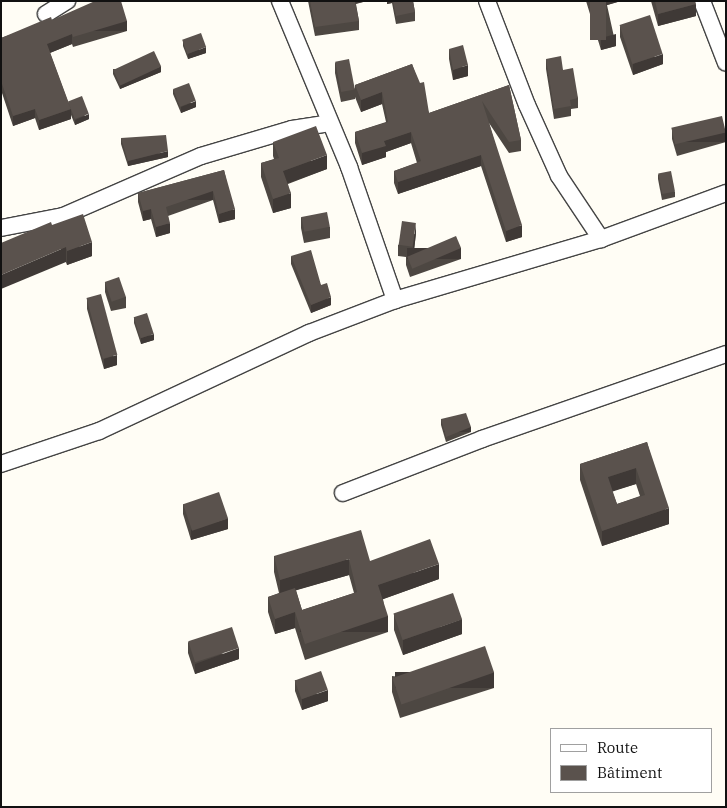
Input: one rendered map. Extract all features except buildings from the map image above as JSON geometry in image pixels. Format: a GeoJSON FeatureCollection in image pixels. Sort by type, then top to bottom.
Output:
{"type":"FeatureCollection","features":[{"type":"Feature","properties":{"kind":"street"},"geometry":{"type":"LineString","coordinates":[[46,14],[67,1]]}},
{"type":"Feature","properties":{"kind":"street"},"geometry":{"type":"LineString","coordinates":[[280,1],[349,168],[395,300]]}},
{"type":"Feature","properties":{"kind":"street"},"geometry":{"type":"LineString","coordinates":[[487,1],[527,105],[559,176],[601,239]]}},
{"type":"Feature","properties":{"kind":"street"},"geometry":{"type":"LineString","coordinates":[[702,1],[726,63]]}},
{"type":"Feature","properties":{"kind":"street"},"geometry":{"type":"LineString","coordinates":[[1,228],[63,216],[200,156],[292,129],[330,123]]}},
{"type":"Feature","properties":{"kind":"street"},"geometry":{"type":"LineString","coordinates":[[1,464],[99,431],[309,333],[395,300],[601,239],[726,193]]}},
{"type":"Feature","properties":{"kind":"street"},"geometry":{"type":"LineString","coordinates":[[343,493],[482,439],[726,354]]}},
{"type":"Feature","properties":{"kind":"street"},"geometry":{"type":"LineString","coordinates":[[1,477],[29,454]]}}]}
